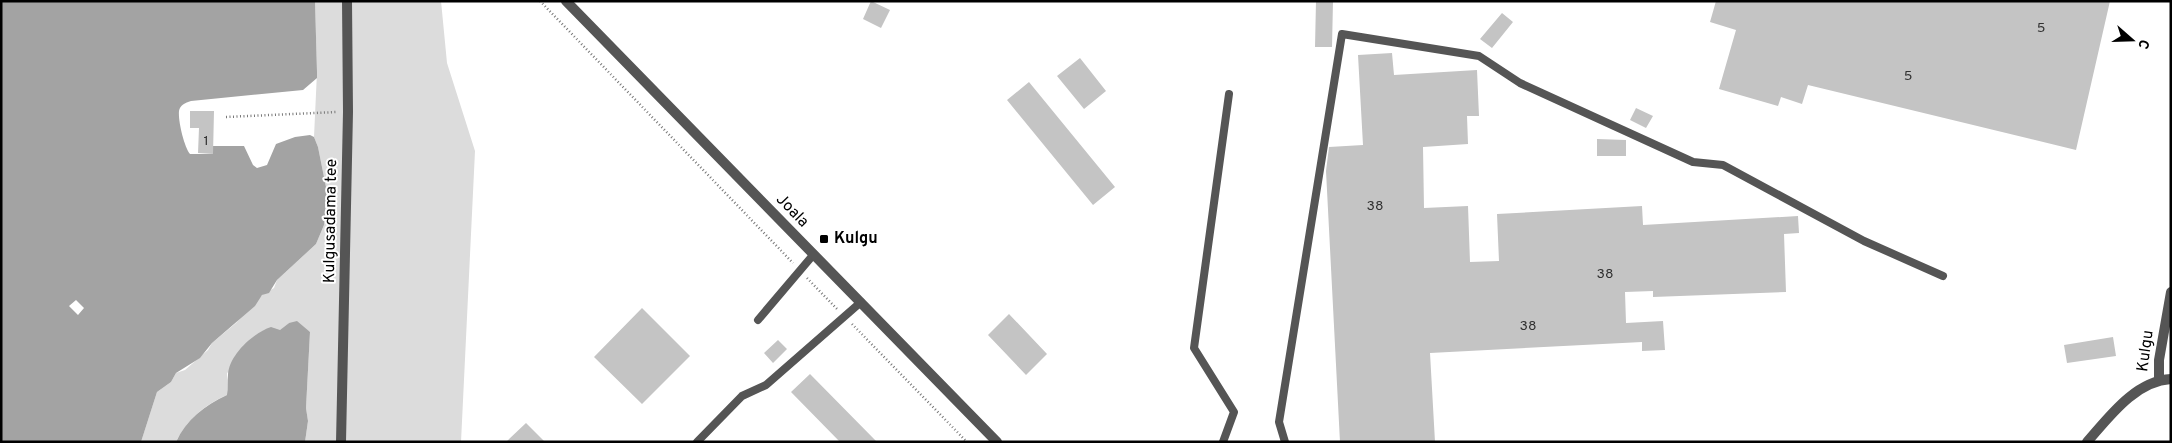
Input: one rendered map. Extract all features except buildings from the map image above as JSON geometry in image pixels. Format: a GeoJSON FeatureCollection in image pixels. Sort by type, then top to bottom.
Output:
{"type":"FeatureCollection","features":[{"type":"Feature","properties":{"kind":"street","name":"Kulgusadama tee"},"geometry":{"type":"LineString","coordinates":[[341,442],[348,112],[347,1]]}},
{"type":"Feature","properties":{"kind":"street","name":"Joala"},"geometry":{"type":"LineString","coordinates":[[566,1],[997,442]]}},
{"type":"Feature","properties":{"kind":"street","name":"Kulgu"},"geometry":{"type":"LineString","coordinates":[[2087,442],[2128,397],[2159,380],[2159,360],[2171,292]]}},
{"type":"Feature","properties":{"kind":"street"},"geometry":{"type":"LineString","coordinates":[[2159,380],[2171,379]]}},
{"type":"Feature","properties":{"kind":"lane"},"geometry":{"type":"LineString","coordinates":[[1285,442],[1279,422],[1342,34],[1479,56],[1520,83],[1693,162],[1723,165],[1864,241],[1943,276]]}},
{"type":"Feature","properties":{"kind":"lane"},"geometry":{"type":"LineString","coordinates":[[1223,442],[1234,412],[1194,348],[1229,94]]}},
{"type":"Feature","properties":{"kind":"lane"},"geometry":{"type":"LineString","coordinates":[[758,320],[814,254]]}},
{"type":"Feature","properties":{"kind":"lane"},"geometry":{"type":"LineString","coordinates":[[697,442],[742,396],[766,386],[861,302]]}},
{"type":"Feature","properties":{"kind":"path"},"geometry":{"type":"LineString","coordinates":[[540,1],[967,442]]}},
{"type":"Feature","properties":{"kind":"path"},"geometry":{"type":"LineString","coordinates":[[226,117],[348,112]]}},
{"type":"Feature","properties":{"kind":"shaded area"},"geometry":{"type":"Polygon","coordinates":[[[1,1],[315,1],[317,78],[303,90],[191,101],[182,106],[179,115],[180,127],[190,154],[213,154],[213,146],[244,146],[253,165],[257,168],[267,165],[276,144],[295,137],[310,135],[314,137],[318,147],[327,192],[324,225],[316,244],[277,280],[269,293],[262,295],[255,306],[212,343],[200,358],[176,373],[171,382],[157,392],[141,442],[1,442],[1,1]],[[76,300],[69,306],[78,315],[84,308],[76,300]]]}},
{"type":"Feature","properties":{"kind":"shaded area"},"geometry":{"type":"Polygon","coordinates":[[[315,1],[441,1],[447,63],[475,151],[461,442],[305,442],[308,421],[306,408],[310,332],[289,323],[227,373],[227,395],[211,403],[197,414],[185,427],[176,442],[141,442],[157,392],[171,382],[176,373],[185,370],[208,350],[212,343],[236,323],[262,295],[274,288],[277,280],[316,244],[324,225],[327,192],[318,147],[314,137],[317,72],[315,1]]]}},
{"type":"Feature","properties":{"kind":"shaded area"},"geometry":{"type":"Polygon","coordinates":[[[297,321],[310,332],[306,408],[308,421],[305,442],[176,442],[185,427],[197,414],[211,403],[227,395],[229,367],[243,346],[264,330],[271,327],[280,330],[289,323],[297,321]]]}},
{"type":"Feature","properties":{"kind":"place","name":"Kulgu"},"geometry":{"type":"Point","coordinates":[824,239]}}]}
